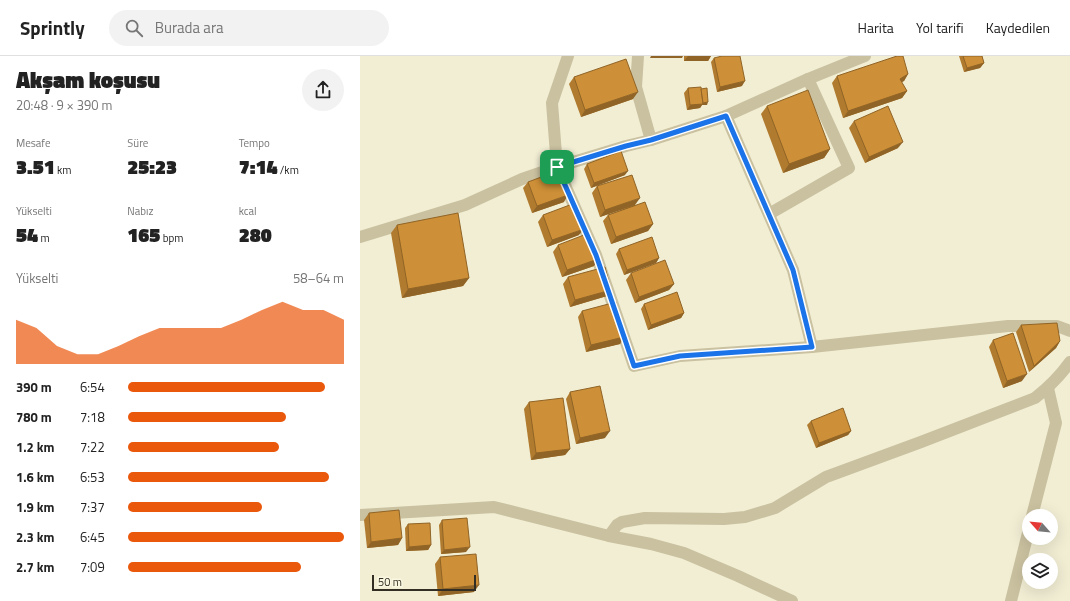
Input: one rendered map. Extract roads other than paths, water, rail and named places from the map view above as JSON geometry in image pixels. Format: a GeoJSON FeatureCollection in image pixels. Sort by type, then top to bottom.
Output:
{"type":"FeatureCollection","features":[{"type":"Feature","properties":{"kind":"street"},"geometry":{"type":"LineString","coordinates":[[568,56],[552,103],[557,167],[596,255],[634,366],[680,356],[812,347],[1008,326],[1058,326],[1070,331]]}},
{"type":"Feature","properties":{"kind":"street"},"geometry":{"type":"LineString","coordinates":[[638,56],[636,87],[651,140]]}},
{"type":"Feature","properties":{"kind":"street"},"geometry":{"type":"LineString","coordinates":[[360,237],[465,206],[522,179],[557,167],[651,140],[726,116],[808,79],[865,56]]}},
{"type":"Feature","properties":{"kind":"street"},"geometry":{"type":"LineString","coordinates":[[769,214],[850,168],[808,79]]}},
{"type":"Feature","properties":{"kind":"street"},"geometry":{"type":"LineString","coordinates":[[726,116],[793,270],[812,347]]}},
{"type":"Feature","properties":{"kind":"street"},"geometry":{"type":"LineString","coordinates":[[609,536],[617,525],[622,522],[645,518],[724,519],[746,517],[775,508],[826,477],[1035,398],[1061,375],[1070,362]]}},
{"type":"Feature","properties":{"kind":"street"},"geometry":{"type":"LineString","coordinates":[[1034,509],[1056,423],[1048,388]]}},
{"type":"Feature","properties":{"kind":"street"},"geometry":{"type":"LineString","coordinates":[[360,515],[494,507],[684,553],[792,601]]}},
{"type":"Feature","properties":{"kind":"street"},"geometry":{"type":"LineString","coordinates":[[1010,601],[1025,545]]}}]}
